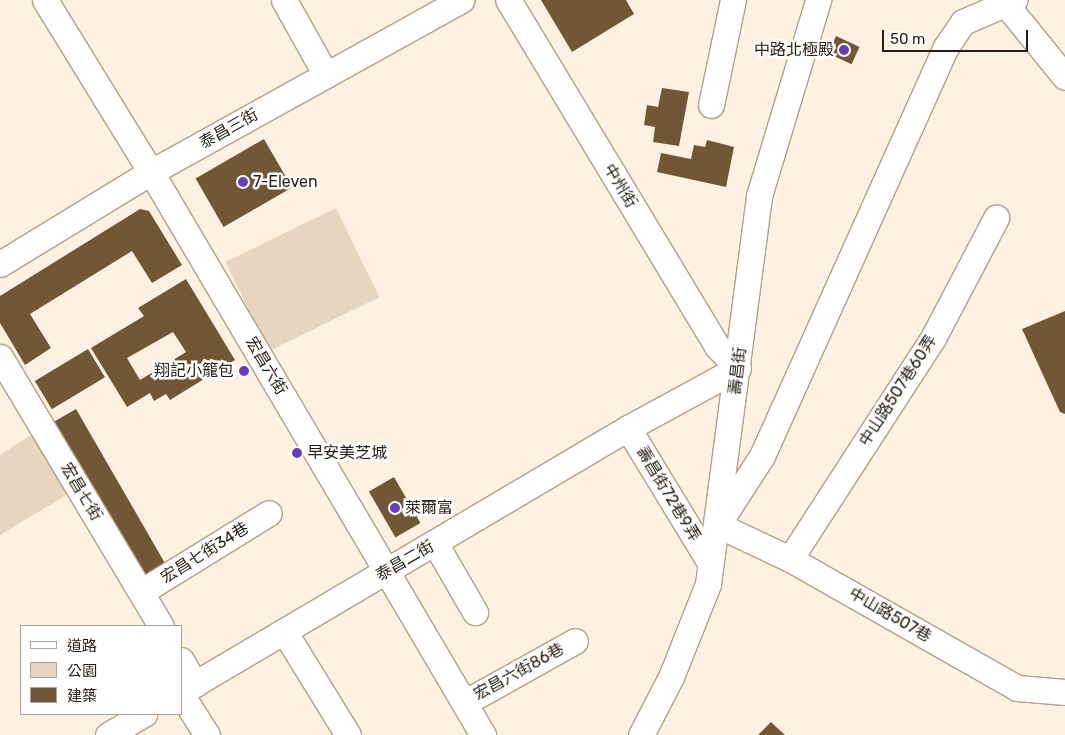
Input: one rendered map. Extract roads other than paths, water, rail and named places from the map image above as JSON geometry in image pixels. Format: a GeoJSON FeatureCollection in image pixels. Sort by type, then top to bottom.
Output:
{"type":"FeatureCollection","features":[{"type":"Feature","properties":{"kind":"street","name":"宏昌六街"},"geometry":{"type":"LineString","coordinates":[[45,0],[151,172],[483,735]]}},
{"type":"Feature","properties":{"kind":"street"},"geometry":{"type":"LineString","coordinates":[[284,0],[326,75]]}},
{"type":"Feature","properties":{"kind":"street","name":"泰昌三街"},"geometry":{"type":"LineString","coordinates":[[0,264],[151,172],[461,0]]}},
{"type":"Feature","properties":{"kind":"street","name":"中州街"},"geometry":{"type":"LineString","coordinates":[[508,0],[716,346],[738,368]]}},
{"type":"Feature","properties":{"kind":"street"},"geometry":{"type":"LineString","coordinates":[[711,105],[733,0]]}},
{"type":"Feature","properties":{"kind":"street","name":"壽昌街"},"geometry":{"type":"LineString","coordinates":[[641,735],[671,677],[708,584],[709,561],[718,525],[759,196],[818,0]]}},
{"type":"Feature","properties":{"kind":"street"},"geometry":{"type":"LineString","coordinates":[[718,525],[762,456],[946,47],[962,22],[1010,1],[1065,76]]}},
{"type":"Feature","properties":{"kind":"street","name":"中山路507巷60弄"},"geometry":{"type":"LineString","coordinates":[[790,559],[933,338],[996,218]]}},
{"type":"Feature","properties":{"kind":"street","name":"宏昌七街"},"geometry":{"type":"LineString","coordinates":[[0,357],[160,625]]}},
{"type":"Feature","properties":{"kind":"street","name":"泰昌二街"},"geometry":{"type":"LineString","coordinates":[[186,690],[628,428],[738,368]]}},
{"type":"Feature","properties":{"kind":"street","name":"壽昌街72巷9弄"},"geometry":{"type":"LineString","coordinates":[[628,428],[709,561]]}},
{"type":"Feature","properties":{"kind":"street","name":"宏昌七街34巷"},"geometry":{"type":"LineString","coordinates":[[141,592],[269,513]]}},
{"type":"Feature","properties":{"kind":"street","name":"中山路507巷"},"geometry":{"type":"LineString","coordinates":[[718,525],[790,559],[1017,688],[1065,692]]}},
{"type":"Feature","properties":{"kind":"street"},"geometry":{"type":"LineString","coordinates":[[435,543],[475,612]]}},
{"type":"Feature","properties":{"kind":"street"},"geometry":{"type":"LineString","coordinates":[[284,631],[348,735]]}},
{"type":"Feature","properties":{"kind":"street","name":"宏昌六街86巷"},"geometry":{"type":"LineString","coordinates":[[464,703],[575,641]]}},
{"type":"Feature","properties":{"kind":"street"},"geometry":{"type":"LineString","coordinates":[[182,666],[186,690],[207,735]]}},
{"type":"Feature","properties":{"kind":"street"},"geometry":{"type":"LineString","coordinates":[[108,735],[142,715]]}},
{"type":"Feature","properties":{"kind":"place","name":"中路北極殿"},"geometry":{"type":"Point","coordinates":[844,50]}},
{"type":"Feature","properties":{"kind":"place","name":"7-Eleven"},"geometry":{"type":"Point","coordinates":[243,182]}},
{"type":"Feature","properties":{"kind":"place","name":"翔記小籠包"},"geometry":{"type":"Point","coordinates":[244,371]}},
{"type":"Feature","properties":{"kind":"place","name":"早安美芝城"},"geometry":{"type":"Point","coordinates":[297,453]}},
{"type":"Feature","properties":{"kind":"place","name":"萊爾富"},"geometry":{"type":"Point","coordinates":[395,508]}}]}
